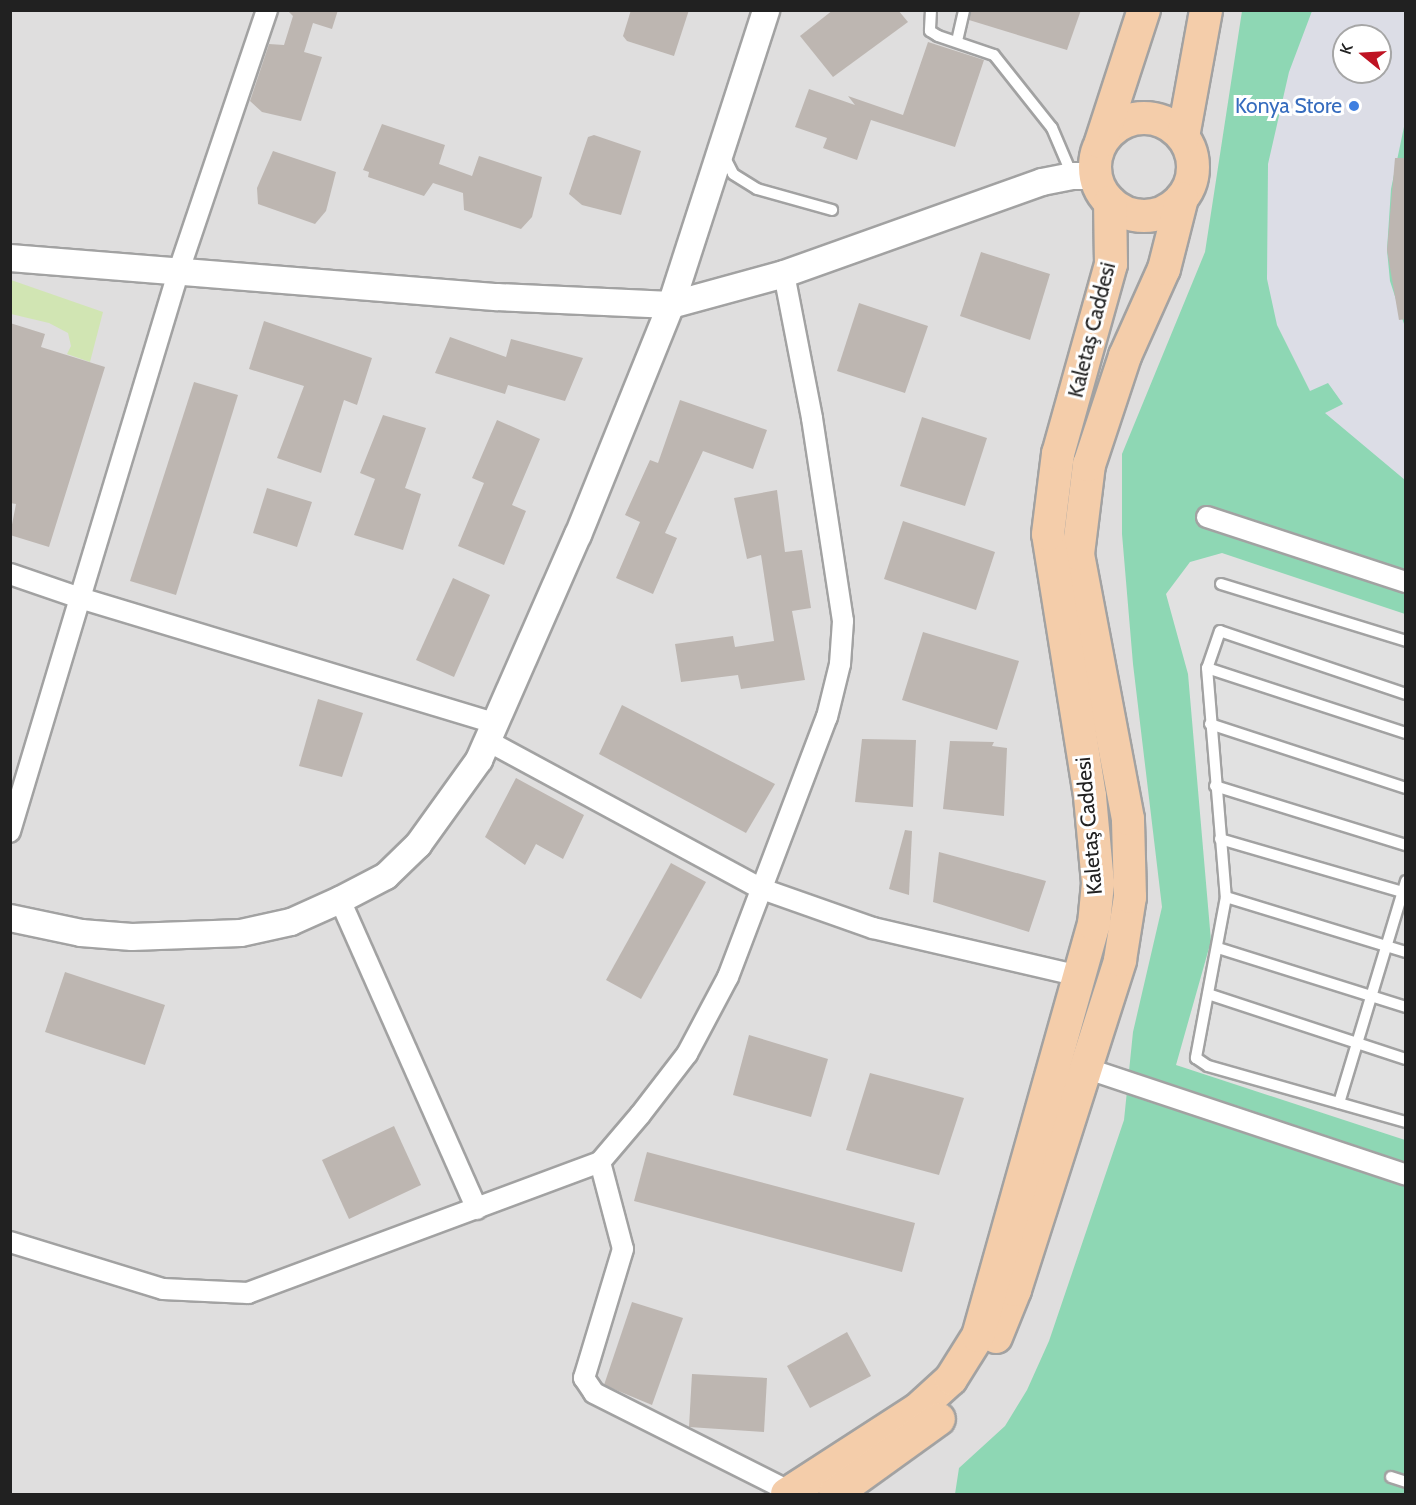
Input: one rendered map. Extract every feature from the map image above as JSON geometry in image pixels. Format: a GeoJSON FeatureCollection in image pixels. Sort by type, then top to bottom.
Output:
{"type":"FeatureCollection","features":[{"type":"Feature","properties":{"kind":"main road"},"geometry":{"type":"LineString","coordinates":[[1101,142],[1112,130],[1141,118],[1172,126],[1183,137],[1193,168],[1182,198],[1170,208],[1147,215],[1123,212],[1093,185],[1096,154],[1144,10]]}},
{"type":"Feature","properties":{"kind":"main road"},"geometry":{"type":"LineString","coordinates":[[1183,137],[1206,10]]}},
{"type":"Feature","properties":{"kind":"main road","name":"Kaletaş Caddesi"},"geometry":{"type":"LineString","coordinates":[[789,1493],[917,1410],[951,1379],[978,1336],[1094,924],[1098,883],[1090,796],[1048,534],[1058,454],[1112,264],[1093,185]]}},
{"type":"Feature","properties":{"kind":"main road","name":"Kaletaş Caddesi"},"geometry":{"type":"LineString","coordinates":[[835,1494],[936,1422],[968,1389],[990,1352],[1015,1290],[1120,960],[1130,897],[1128,819],[1078,554],[1089,465],[1125,356],[1164,269],[1182,198]]}},
{"type":"Feature","properties":{"kind":"street"},"geometry":{"type":"LineString","coordinates":[[10,832],[179,270],[267,10]]}},
{"type":"Feature","properties":{"kind":"street"},"geometry":{"type":"LineString","coordinates":[[10,918],[81,933],[193,937],[241,933],[291,922],[340,900],[386,876],[418,845],[456,797],[479,760],[578,535],[671,305],[766,10]]}},
{"type":"Feature","properties":{"kind":"street"},"geometry":{"type":"LineString","coordinates":[[10,258],[498,297],[671,305],[784,274],[1042,182],[1093,185]]}},
{"type":"Feature","properties":{"kind":"street"},"geometry":{"type":"LineString","coordinates":[[10,1242],[163,1289],[248,1293],[600,1162],[687,1054],[728,977],[827,717],[840,664],[843,621],[812,418],[784,274]]}},
{"type":"Feature","properties":{"kind":"street"},"geometry":{"type":"LineString","coordinates":[[1207,517],[1406,582]]}},
{"type":"Feature","properties":{"kind":"street"},"geometry":{"type":"LineString","coordinates":[[10,574],[490,731],[762,889],[873,928],[1080,976]]}},
{"type":"Feature","properties":{"kind":"street"},"geometry":{"type":"LineString","coordinates":[[340,900],[477,1209]]}},
{"type":"Feature","properties":{"kind":"street"},"geometry":{"type":"LineString","coordinates":[[1085,1068],[1406,1175]]}},
{"type":"Feature","properties":{"kind":"street"},"geometry":{"type":"LineString","coordinates":[[600,1162],[623,1250],[584,1378],[594,1393],[789,1493]]}},
{"type":"Feature","properties":{"kind":"lane"},"geometry":{"type":"LineString","coordinates":[[932,10],[930,31],[994,55],[1052,128],[1093,185]]}},
{"type":"Feature","properties":{"kind":"lane"},"geometry":{"type":"LineString","coordinates":[[957,41],[964,10]]}},
{"type":"Feature","properties":{"kind":"lane"},"geometry":{"type":"LineString","coordinates":[[721,149],[732,174],[757,189],[832,210]]}},
{"type":"Feature","properties":{"kind":"lane"},"geometry":{"type":"LineString","coordinates":[[1221,584],[1406,641]]}},
{"type":"Feature","properties":{"kind":"lane"},"geometry":{"type":"LineString","coordinates":[[1406,694],[1220,631],[1207,668],[1226,897],[1196,1058],[1208,1066],[1406,1122]]}},
{"type":"Feature","properties":{"kind":"lane"},"geometry":{"type":"LineString","coordinates":[[1207,668],[1406,733]]}},
{"type":"Feature","properties":{"kind":"lane"},"geometry":{"type":"LineString","coordinates":[[1210,724],[1406,788]]}},
{"type":"Feature","properties":{"kind":"lane"},"geometry":{"type":"LineString","coordinates":[[1215,786],[1406,845]]}},
{"type":"Feature","properties":{"kind":"lane"},"geometry":{"type":"LineString","coordinates":[[1220,839],[1404,889],[1339,1103]]}},
{"type":"Feature","properties":{"kind":"lane"},"geometry":{"type":"LineString","coordinates":[[1226,897],[1406,952]]}},
{"type":"Feature","properties":{"kind":"lane"},"geometry":{"type":"LineString","coordinates":[[1218,948],[1406,1007]]}},
{"type":"Feature","properties":{"kind":"lane"},"geometry":{"type":"LineString","coordinates":[[1208,994],[1406,1059]]}},
{"type":"Feature","properties":{"kind":"lane"},"geometry":{"type":"LineString","coordinates":[[1391,1477],[1406,1482]]}},
{"type":"Feature","properties":{"kind":"shaded area"},"geometry":{"type":"Polygon","coordinates":[[[11,11],[1405,11],[1405,1494],[11,1494],[11,11]]]}},
{"type":"Feature","properties":{"kind":"shaded area"},"geometry":{"type":"Polygon","coordinates":[[[1312,11],[1405,11],[1405,122],[1391,189],[1387,250],[1390,281],[1405,327],[1405,480],[1325,413],[1343,404],[1328,383],[1310,391],[1277,325],[1267,279],[1268,164],[1289,72],[1312,11]]]}},
{"type":"Feature","properties":{"kind":"shaded area"},"geometry":{"type":"Polygon","coordinates":[[[1222,553],[1405,614],[1405,1140],[1176,1065],[1211,941],[1188,674],[1166,594],[1190,562],[1222,553]]]}},
{"type":"Feature","properties":{"kind":"green space"},"geometry":{"type":"Polygon","coordinates":[[[1242,11],[1405,11],[1405,1494],[955,1494],[959,1468],[1005,1426],[1027,1390],[1049,1341],[1124,1120],[1133,1032],[1162,907],[1133,664],[1122,534],[1122,454],[1205,252],[1242,11]]]}},
{"type":"Feature","properties":{"kind":"green space"},"geometry":{"type":"Polygon","coordinates":[[[11,280],[103,312],[90,362],[67,354],[71,346],[68,333],[49,323],[11,314],[11,280]]]}},
{"type":"Feature","properties":{"kind":"building"},"geometry":{"type":"Polygon","coordinates":[[[287,10],[338,10],[332,29],[313,23],[304,52],[322,57],[301,121],[262,112],[250,101],[269,44],[284,45],[293,16],[287,10]]]}},
{"type":"Feature","properties":{"kind":"building"},"geometry":{"type":"Polygon","coordinates":[[[631,10],[689,10],[674,56],[627,41],[623,36],[631,10]]]}},
{"type":"Feature","properties":{"kind":"building"},"geometry":{"type":"Polygon","coordinates":[[[833,10],[898,10],[908,22],[833,77],[800,36],[833,10]]]}},
{"type":"Feature","properties":{"kind":"building"},"geometry":{"type":"Polygon","coordinates":[[[971,10],[1081,10],[1067,50],[969,20],[971,10]]]}},
{"type":"Feature","properties":{"kind":"building"},"geometry":{"type":"Polygon","coordinates":[[[928,42],[984,60],[955,147],[871,120],[857,160],[823,148],[827,138],[795,127],[809,89],[855,105],[848,96],[903,115],[928,42]]]}},
{"type":"Feature","properties":{"kind":"building"},"geometry":{"type":"Polygon","coordinates":[[[382,124],[445,145],[439,164],[472,176],[479,156],[542,177],[532,217],[521,229],[464,210],[463,193],[433,183],[424,196],[368,177],[369,172],[363,170],[382,124]]]}},
{"type":"Feature","properties":{"kind":"building"},"geometry":{"type":"Polygon","coordinates":[[[594,135],[641,151],[621,215],[582,205],[569,194],[588,137],[594,135]]]}},
{"type":"Feature","properties":{"kind":"building"},"geometry":{"type":"Polygon","coordinates":[[[273,151],[336,172],[326,211],[315,224],[258,204],[257,188],[273,151]]]}},
{"type":"Feature","properties":{"kind":"building"},"geometry":{"type":"Polygon","coordinates":[[[1395,158],[1406,158],[1406,319],[1399,320],[1387,250],[1395,158]]]}},
{"type":"Feature","properties":{"kind":"building"},"geometry":{"type":"Polygon","coordinates":[[[981,252],[1050,274],[1030,340],[960,316],[981,252]]]}},
{"type":"Feature","properties":{"kind":"building"},"geometry":{"type":"Polygon","coordinates":[[[859,303],[928,326],[905,393],[837,371],[859,303]]]}},
{"type":"Feature","properties":{"kind":"building"},"geometry":{"type":"Polygon","coordinates":[[[264,321],[372,358],[357,405],[344,400],[321,473],[277,458],[304,386],[249,369],[264,321]]]}},
{"type":"Feature","properties":{"kind":"building"},"geometry":{"type":"Polygon","coordinates":[[[10,323],[45,334],[41,347],[105,367],[49,547],[10,535],[16,504],[10,503],[10,323]]]}},
{"type":"Feature","properties":{"kind":"building"},"geometry":{"type":"Polygon","coordinates":[[[450,337],[506,357],[511,339],[583,358],[565,401],[508,385],[505,394],[435,373],[450,337]]]}},
{"type":"Feature","properties":{"kind":"building"},"geometry":{"type":"Polygon","coordinates":[[[194,382],[238,395],[176,595],[130,581],[194,382]]]}},
{"type":"Feature","properties":{"kind":"building"},"geometry":{"type":"Polygon","coordinates":[[[680,400],[767,430],[753,469],[703,451],[665,533],[677,538],[653,594],[616,578],[640,522],[625,515],[650,460],[658,463],[680,400]]]}},
{"type":"Feature","properties":{"kind":"building"},"geometry":{"type":"Polygon","coordinates":[[[383,415],[426,428],[405,488],[421,494],[403,550],[354,535],[375,479],[360,473],[383,415]]]}},
{"type":"Feature","properties":{"kind":"building"},"geometry":{"type":"Polygon","coordinates":[[[922,417],[987,438],[965,506],[900,486],[922,417]]]}},
{"type":"Feature","properties":{"kind":"building"},"geometry":{"type":"Polygon","coordinates":[[[497,420],[540,439],[512,505],[526,511],[504,565],[458,546],[484,483],[472,478],[497,420]]]}},
{"type":"Feature","properties":{"kind":"building"},"geometry":{"type":"Polygon","coordinates":[[[267,488],[312,502],[297,547],[253,533],[267,488]]]}},
{"type":"Feature","properties":{"kind":"building"},"geometry":{"type":"Polygon","coordinates":[[[777,490],[785,552],[802,550],[811,608],[792,611],[805,680],[741,689],[738,675],[681,682],[675,644],[733,636],[735,647],[774,641],[761,555],[747,559],[734,498],[777,490]]]}},
{"type":"Feature","properties":{"kind":"building"},"geometry":{"type":"Polygon","coordinates":[[[903,521],[995,552],[976,610],[884,579],[903,521]]]}},
{"type":"Feature","properties":{"kind":"building"},"geometry":{"type":"Polygon","coordinates":[[[453,578],[490,595],[454,677],[416,660],[453,578]]]}},
{"type":"Feature","properties":{"kind":"building"},"geometry":{"type":"Polygon","coordinates":[[[923,632],[1019,661],[997,730],[902,700],[923,632]]]}},
{"type":"Feature","properties":{"kind":"building"},"geometry":{"type":"Polygon","coordinates":[[[318,699],[363,713],[342,777],[299,766],[318,699]]]}},
{"type":"Feature","properties":{"kind":"building"},"geometry":{"type":"Polygon","coordinates":[[[622,705],[775,784],[746,833],[599,754],[622,705]]]}},
{"type":"Feature","properties":{"kind":"building"},"geometry":{"type":"Polygon","coordinates":[[[862,739],[916,740],[913,807],[855,802],[862,739]]]}},
{"type":"Feature","properties":{"kind":"building"},"geometry":{"type":"Polygon","coordinates":[[[950,741],[994,742],[992,746],[1007,748],[1004,816],[943,809],[950,741]]]}},
{"type":"Feature","properties":{"kind":"building"},"geometry":{"type":"Polygon","coordinates":[[[516,778],[584,815],[563,859],[536,844],[525,865],[485,837],[516,778]]]}},
{"type":"Feature","properties":{"kind":"building"},"geometry":{"type":"Polygon","coordinates":[[[905,830],[912,831],[909,895],[889,889],[905,830]]]}},
{"type":"Feature","properties":{"kind":"building"},"geometry":{"type":"Polygon","coordinates":[[[939,852],[1046,881],[1029,932],[933,902],[939,852]]]}},
{"type":"Feature","properties":{"kind":"building"},"geometry":{"type":"Polygon","coordinates":[[[671,863],[706,882],[641,999],[606,980],[671,863]]]}},
{"type":"Feature","properties":{"kind":"building"},"geometry":{"type":"Polygon","coordinates":[[[65,972],[165,1005],[145,1065],[45,1032],[65,972]]]}},
{"type":"Feature","properties":{"kind":"building"},"geometry":{"type":"Polygon","coordinates":[[[749,1035],[828,1059],[811,1117],[733,1095],[749,1035]]]}},
{"type":"Feature","properties":{"kind":"building"},"geometry":{"type":"Polygon","coordinates":[[[870,1073],[964,1098],[939,1175],[846,1150],[870,1073]]]}},
{"type":"Feature","properties":{"kind":"building"},"geometry":{"type":"Polygon","coordinates":[[[394,1126],[421,1185],[349,1219],[322,1160],[394,1126]]]}},
{"type":"Feature","properties":{"kind":"building"},"geometry":{"type":"Polygon","coordinates":[[[647,1152],[915,1223],[902,1272],[634,1201],[647,1152]]]}},
{"type":"Feature","properties":{"kind":"building"},"geometry":{"type":"Polygon","coordinates":[[[632,1302],[683,1318],[652,1405],[604,1385],[632,1302]]]}},
{"type":"Feature","properties":{"kind":"building"},"geometry":{"type":"Polygon","coordinates":[[[847,1332],[871,1376],[810,1408],[787,1366],[847,1332]]]}},
{"type":"Feature","properties":{"kind":"building"},"geometry":{"type":"Polygon","coordinates":[[[692,1374],[767,1378],[764,1432],[689,1427],[692,1374]]]}},
{"type":"Feature","properties":{"kind":"place","name":"Konya Store"},"geometry":{"type":"Point","coordinates":[1354,106]}}]}
